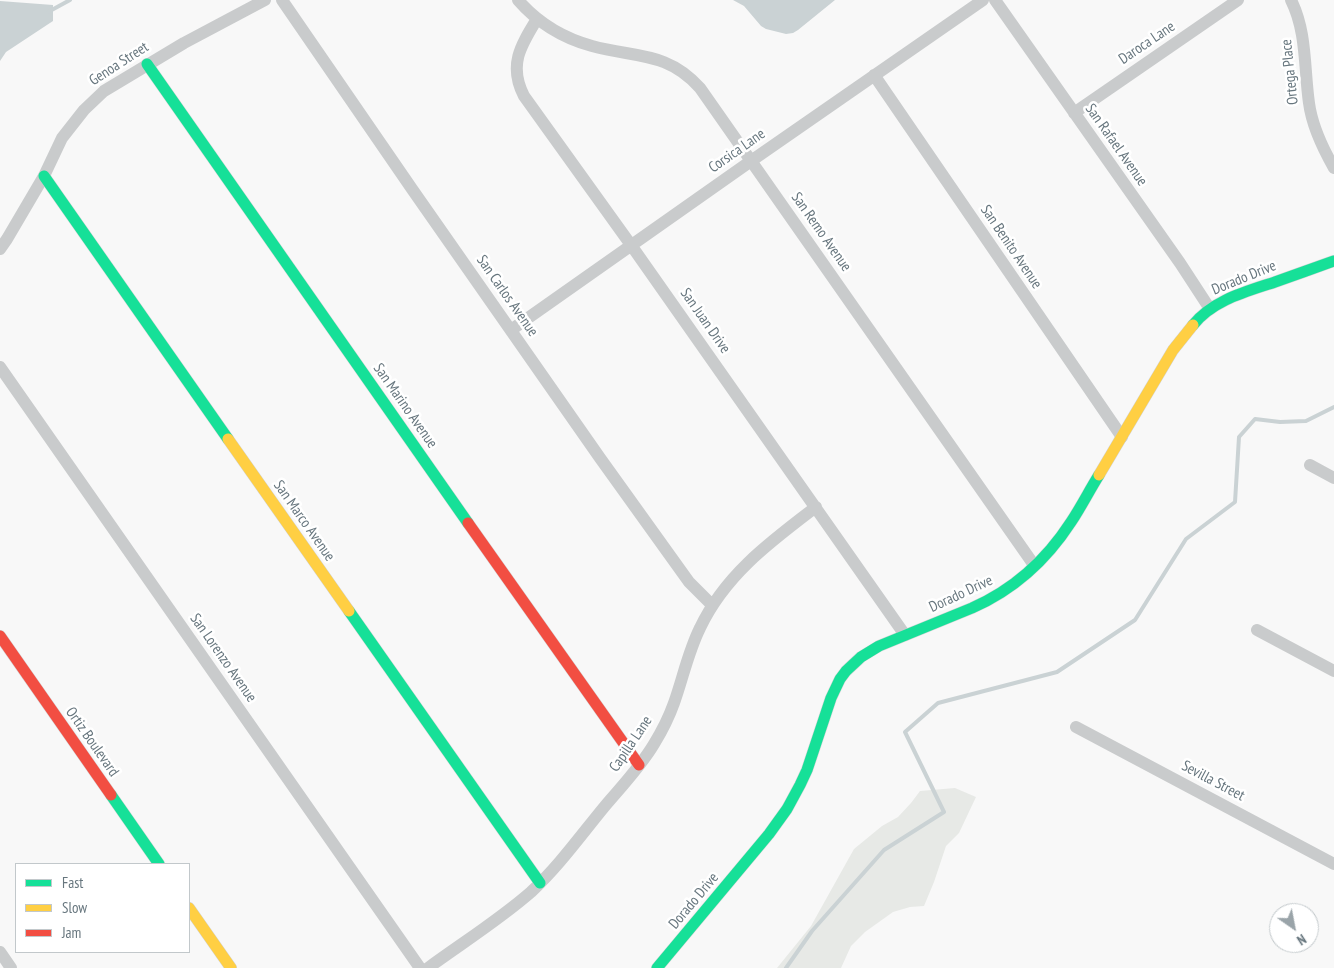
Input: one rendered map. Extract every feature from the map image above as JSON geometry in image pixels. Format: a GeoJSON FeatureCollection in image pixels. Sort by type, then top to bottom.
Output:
{"type":"FeatureCollection","features":[{"type":"Feature","properties":{"kind":"street","name":"Genoa Street"},"geometry":{"type":"LineString","coordinates":[[0,249],[44,176],[62,138],[84,110],[104,91],[184,42],[265,0]]}},
{"type":"Feature","properties":{"kind":"street","name":"San Carlos Avenue"},"geometry":{"type":"LineString","coordinates":[[282,0],[683,574],[712,605]]}},
{"type":"Feature","properties":{"kind":"street","name":"San Remo Avenue"},"geometry":{"type":"LineString","coordinates":[[518,0],[537,18],[562,34],[601,48],[664,61],[679,68],[700,88],[1034,565]]}},
{"type":"Feature","properties":{"kind":"street","name":"Corsica Lane"},"geometry":{"type":"LineString","coordinates":[[511,330],[983,0]]}},
{"type":"Feature","properties":{"kind":"street","name":"San Rafael Avenue"},"geometry":{"type":"LineString","coordinates":[[995,0],[1180,263],[1210,309]]}},
{"type":"Feature","properties":{"kind":"street","name":"Daroca Lane"},"geometry":{"type":"LineString","coordinates":[[1074,113],[1238,0]]}},
{"type":"Feature","properties":{"kind":"street","name":"Ortega Place"},"geometry":{"type":"LineString","coordinates":[[1291,0],[1300,22],[1303,38],[1311,116],[1321,146],[1334,168]]}},
{"type":"Feature","properties":{"kind":"street","name":"San Juan Drive"},"geometry":{"type":"LineString","coordinates":[[537,18],[525,38],[518,56],[516,72],[519,86],[527,100],[905,635]]}},
{"type":"Feature","properties":{"kind":"street","name":"San Marino Avenue"},"geometry":{"type":"LineString","coordinates":[[147,64],[639,765]]}},
{"type":"Feature","properties":{"kind":"street","name":"San Benito Avenue"},"geometry":{"type":"LineString","coordinates":[[874,75],[1122,437]]}},
{"type":"Feature","properties":{"kind":"street","name":"San Marco Avenue"},"geometry":{"type":"LineString","coordinates":[[44,176],[540,883]]}},
{"type":"Feature","properties":{"kind":"street","name":"Dorado Drive"},"geometry":{"type":"LineString","coordinates":[[657,968],[765,838],[792,801],[806,772],[829,702],[844,674],[853,664],[865,654],[880,646],[987,601],[1004,591],[1034,565],[1062,535],[1173,350],[1199,318],[1210,309],[1239,294],[1334,261]]}},
{"type":"Feature","properties":{"kind":"street","name":"San Lorenzo Avenue"},"geometry":{"type":"LineString","coordinates":[[0,367],[420,968]]}},
{"type":"Feature","properties":{"kind":"street"},"geometry":{"type":"LineString","coordinates":[[1310,465],[1334,478]]}},
{"type":"Feature","properties":{"kind":"street","name":"Capilla Lane"},"geometry":{"type":"LineString","coordinates":[[428,968],[510,909],[540,883],[555,866],[639,765],[653,745],[670,714],[699,629],[712,605],[725,587],[753,557],[816,507]]}},
{"type":"Feature","properties":{"kind":"street"},"geometry":{"type":"LineString","coordinates":[[1257,630],[1334,671]]}},
{"type":"Feature","properties":{"kind":"street","name":"Ortiz Boulevard"},"geometry":{"type":"LineString","coordinates":[[0,636],[157,863]]}},
{"type":"Feature","properties":{"kind":"street","name":"Sevilla Street"},"geometry":{"type":"LineString","coordinates":[[1076,727],[1334,864]]}},
{"type":"Feature","properties":{"kind":"street"},"geometry":{"type":"LineString","coordinates":[[190,909],[231,968]]}},
{"type":"Feature","properties":{"kind":"street"},"geometry":{"type":"LineString","coordinates":[[0,952],[11,968]]}},
{"type":"Feature","properties":{"kind":"shaded area"},"geometry":{"type":"Polygon","coordinates":[[[733,0],[835,0],[798,30],[786,34],[761,26],[744,6],[733,0]]]}},
{"type":"Feature","properties":{"kind":"shaded area"},"geometry":{"type":"Polygon","coordinates":[[[0,1],[53,5],[53,21],[6,52],[0,61],[0,1]]]}},
{"type":"Feature","properties":{"kind":"shaded area"},"geometry":{"type":"Polygon","coordinates":[[[955,788],[976,797],[959,833],[946,846],[924,906],[910,907],[893,912],[865,932],[851,946],[841,968],[777,968],[811,926],[854,849],[882,826],[898,817],[920,791],[955,788]]]}},
{"type":"Feature","properties":{"kind":"waterway"},"geometry":{"type":"LineString","coordinates":[[48,12],[70,0]]}},
{"type":"Feature","properties":{"kind":"waterway"},"geometry":{"type":"LineString","coordinates":[[786,968],[812,931],[884,850],[944,812],[905,732],[938,703],[1057,672],[1135,620],[1186,539],[1235,502],[1239,437],[1255,419],[1280,422],[1306,421],[1334,407]]}},
{"type":"Feature","properties":{"kind":"traffic: fast"},"geometry":{"type":"LineString","coordinates":[[147,64],[468,523]]}},
{"type":"Feature","properties":{"kind":"traffic: fast"},"geometry":{"type":"LineString","coordinates":[[44,176],[228,439]]}},
{"type":"Feature","properties":{"kind":"traffic: fast"},"geometry":{"type":"LineString","coordinates":[[1193,325],[1210,309],[1230,298],[1334,261]]}},
{"type":"Feature","properties":{"kind":"traffic: fast"},"geometry":{"type":"LineString","coordinates":[[657,968],[769,834],[787,809],[807,770],[831,698],[846,671],[861,657],[879,646],[972,608],[1015,583],[1040,561],[1062,536],[1099,475]]}},
{"type":"Feature","properties":{"kind":"traffic: fast"},"geometry":{"type":"LineString","coordinates":[[349,611],[540,883]]}},
{"type":"Feature","properties":{"kind":"traffic: fast"},"geometry":{"type":"LineString","coordinates":[[111,795],[158,863]]}},
{"type":"Feature","properties":{"kind":"traffic: slow"},"geometry":{"type":"LineString","coordinates":[[1099,475],[1173,350],[1193,325]]}},
{"type":"Feature","properties":{"kind":"traffic: slow"},"geometry":{"type":"LineString","coordinates":[[228,439],[349,611]]}},
{"type":"Feature","properties":{"kind":"traffic: slow"},"geometry":{"type":"LineString","coordinates":[[190,909],[231,968]]}},
{"type":"Feature","properties":{"kind":"traffic: jam"},"geometry":{"type":"LineString","coordinates":[[468,523],[639,765]]}},
{"type":"Feature","properties":{"kind":"traffic: jam"},"geometry":{"type":"LineString","coordinates":[[0,636],[111,795]]}}]}
